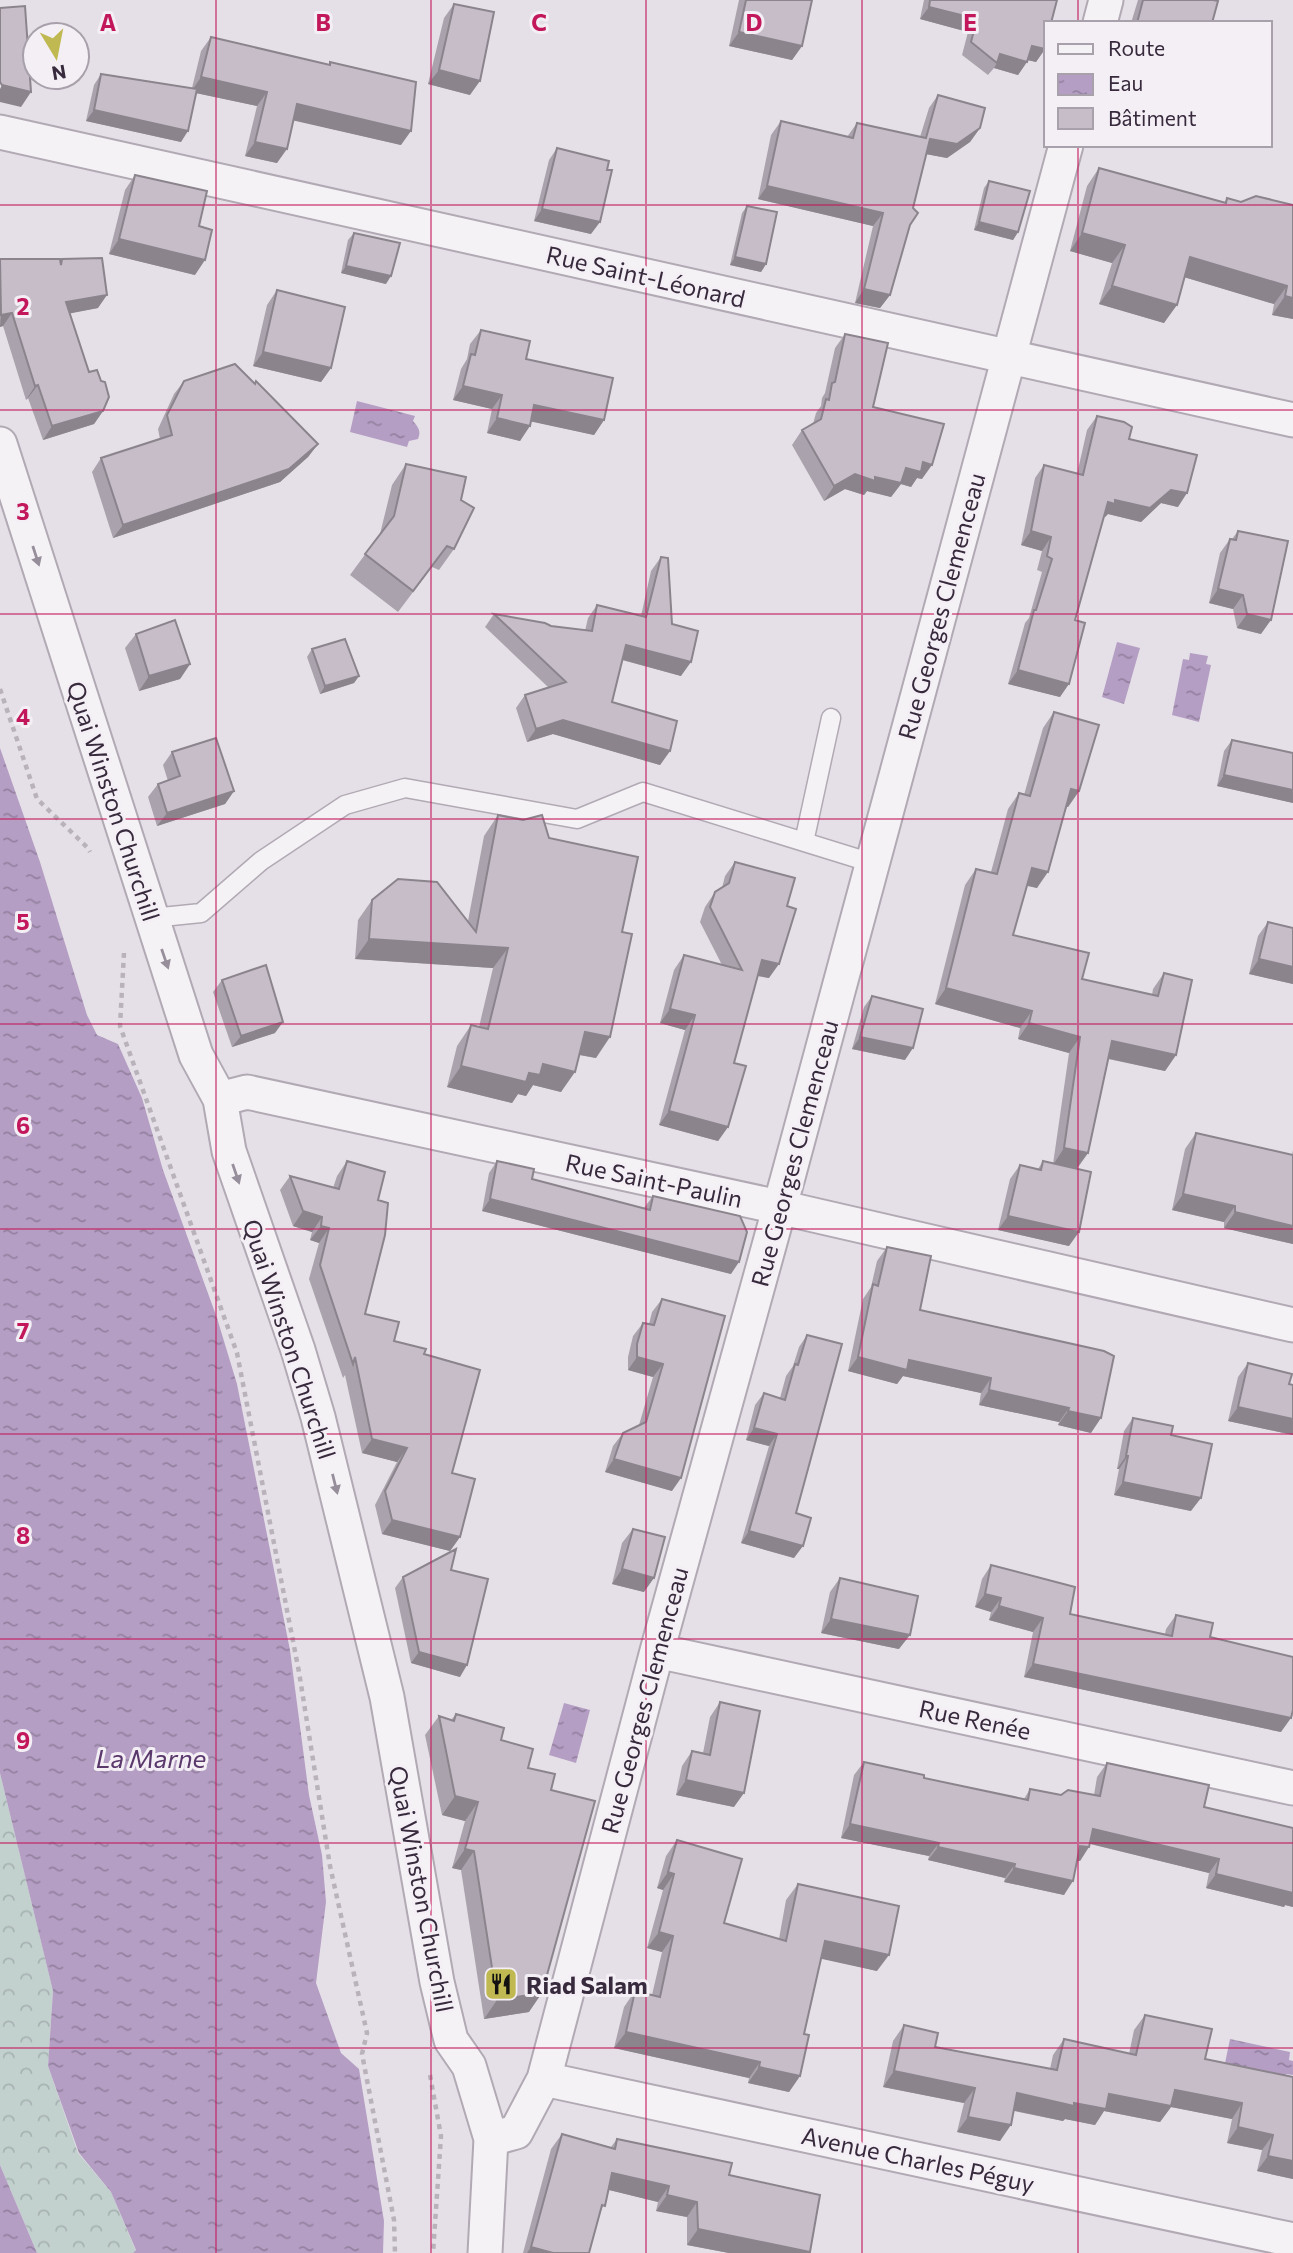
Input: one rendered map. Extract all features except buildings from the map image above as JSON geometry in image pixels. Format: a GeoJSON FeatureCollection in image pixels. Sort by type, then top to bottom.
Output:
{"type":"FeatureCollection","features":[{"type":"Feature","properties":{"kind":"street"},"geometry":{"type":"LineString","coordinates":[[1101,21],[1106,0]]}},
{"type":"Feature","properties":{"kind":"street","name":"Rue Saint-Léonard"},"geometry":{"type":"LineString","coordinates":[[0,132],[1293,419]]}},
{"type":"Feature","properties":{"kind":"street","name":"Rue Georges Clemenceau"},"geometry":{"type":"LineString","coordinates":[[491,2139],[516,2132],[544,2079],[657,1651],[1065,147]]}},
{"type":"Feature","properties":{"kind":"street","name":"Quai Winston Churchill"},"geometry":{"type":"LineString","coordinates":[[0,444],[197,1055],[220,1099],[229,1152],[298,1350],[318,1417],[387,1697],[437,1982],[451,2040],[469,2066],[491,2139],[485,2253]]}},
{"type":"Feature","properties":{"kind":"street","name":"Rue Saint-Paulin"},"geometry":{"type":"LineString","coordinates":[[220,1099],[247,1092],[779,1207],[1293,1325]]}},
{"type":"Feature","properties":{"kind":"street","name":"Rue Renée"},"geometry":{"type":"LineString","coordinates":[[657,1651],[1293,1788]]}},
{"type":"Feature","properties":{"kind":"street","name":"Avenue Charles Péguy"},"geometry":{"type":"LineString","coordinates":[[544,2079],[1293,2240]]}},
{"type":"Feature","properties":{"kind":"lane"},"geometry":{"type":"LineString","coordinates":[[804,842],[831,718]]}},
{"type":"Feature","properties":{"kind":"lane"},"geometry":{"type":"LineString","coordinates":[[152,918],[201,913],[261,861],[345,804],[405,788],[577,819],[643,792],[872,863]]}},
{"type":"Feature","properties":{"kind":"path"},"geometry":{"type":"LineString","coordinates":[[0,688],[37,799],[88,848],[92,860]]}},
{"type":"Feature","properties":{"kind":"path"},"geometry":{"type":"LineString","coordinates":[[120,942],[124,954],[120,1026],[237,1353],[299,1672],[330,1866],[367,2033],[362,2054],[394,2220],[395,2253]]}},
{"type":"Feature","properties":{"kind":"path"},"geometry":{"type":"LineString","coordinates":[[429,2071],[441,2136],[433,2253]]}},
{"type":"Feature","properties":{"kind":"green space"},"geometry":{"type":"Polygon","coordinates":[[[0,1773],[53,1991],[48,2066],[78,2153],[111,2192],[136,2251],[133,2253],[37,2253],[0,2165],[0,1773]]]}},
{"type":"Feature","properties":{"kind":"water"},"geometry":{"type":"Polygon","coordinates":[[[357,401],[415,416],[413,421],[419,430],[418,439],[409,441],[407,447],[350,432],[357,401]]]}},
{"type":"Feature","properties":{"kind":"water"},"geometry":{"type":"Polygon","coordinates":[[[1117,642],[1140,648],[1124,704],[1102,697],[1117,642]]]}},
{"type":"Feature","properties":{"kind":"water"},"geometry":{"type":"Polygon","coordinates":[[[1190,653],[1208,656],[1206,664],[1211,665],[1199,722],[1172,715],[1183,659],[1189,660],[1190,653]]]}},
{"type":"Feature","properties":{"kind":"water","name":"La Marne"},"geometry":{"type":"Polygon","coordinates":[[[0,748],[40,862],[87,1015],[97,1035],[118,1044],[142,1098],[163,1170],[217,1318],[237,1384],[290,1650],[309,1795],[322,1855],[326,1902],[316,1983],[341,2053],[359,2069],[384,2221],[383,2253],[133,2253],[136,2250],[111,2192],[79,2153],[48,2066],[53,1991],[0,1773],[0,748]]]}},
{"type":"Feature","properties":{"kind":"water"},"geometry":{"type":"Polygon","coordinates":[[[564,1703],[590,1710],[576,1763],[549,1755],[564,1703]]]}},
{"type":"Feature","properties":{"kind":"water"},"geometry":{"type":"Polygon","coordinates":[[[1230,2039],[1290,2052],[1293,2075],[1286,2074],[1284,2081],[1224,2068],[1230,2039]]]}},
{"type":"Feature","properties":{"kind":"water"},"geometry":{"type":"Polygon","coordinates":[[[0,2165],[37,2253],[0,2253],[0,2165]]]}},
{"type":"Feature","properties":{"kind":"place","name":"Riad Salam"},"geometry":{"type":"Point","coordinates":[501,1984]}}]}
